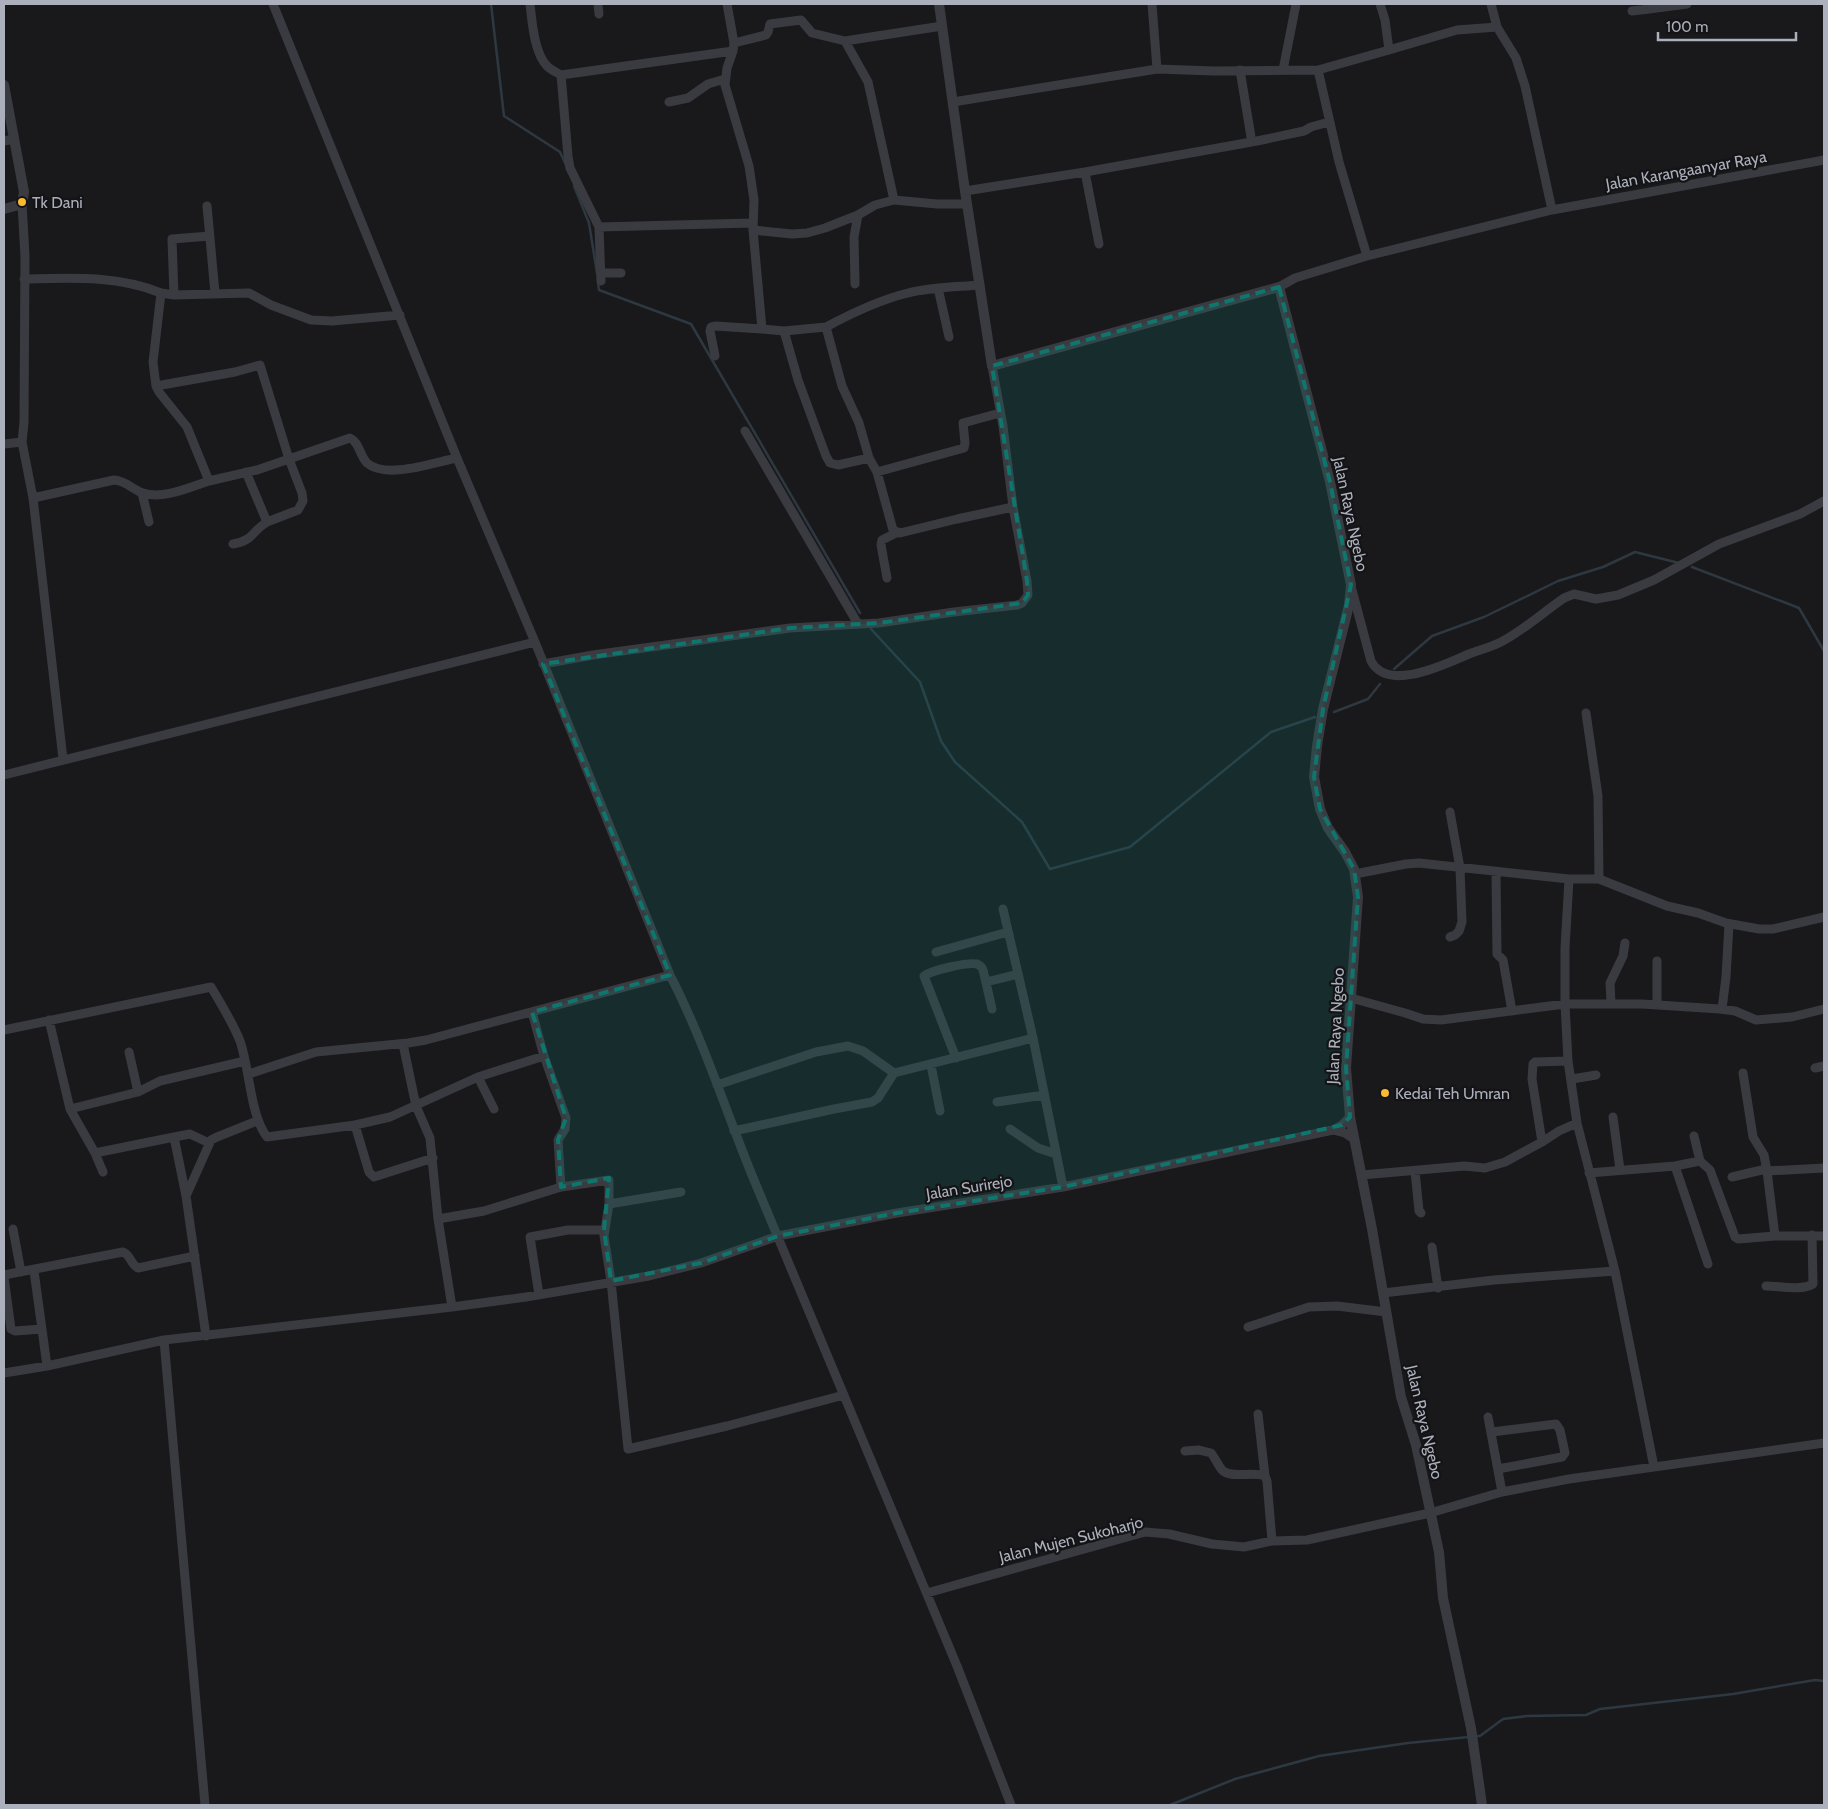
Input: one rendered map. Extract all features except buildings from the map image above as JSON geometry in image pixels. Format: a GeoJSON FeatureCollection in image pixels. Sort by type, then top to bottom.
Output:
{"type":"FeatureCollection","features":[{"type":"Feature","properties":{"kind":"street"},"geometry":{"type":"LineString","coordinates":[[273,4],[457,458],[535,642],[670,975],[686,1007],[734,1132],[957,1666],[1011,1805]]}},
{"type":"Feature","properties":{"kind":"street"},"geometry":{"type":"LineString","coordinates":[[530,4],[541,58],[548,67],[561,75],[734,47],[766,35],[770,24],[801,20],[812,33],[845,41],[942,26]]}},
{"type":"Feature","properties":{"kind":"street"},"geometry":{"type":"LineString","coordinates":[[598,4],[599,14]]}},
{"type":"Feature","properties":{"kind":"street"},"geometry":{"type":"LineString","coordinates":[[727,4],[734,47],[726,68],[725,85],[749,166],[754,200],[752,227],[762,329]]}},
{"type":"Feature","properties":{"kind":"street"},"geometry":{"type":"LineString","coordinates":[[543,664],[790,628],[879,624],[954,612],[1016,605],[1022,603],[1028,595],[965,191],[939,4]]}},
{"type":"Feature","properties":{"kind":"street"},"geometry":{"type":"LineString","coordinates":[[1152,4],[1157,69]]}},
{"type":"Feature","properties":{"kind":"street"},"geometry":{"type":"LineString","coordinates":[[1284,70],[1296,4]]}},
{"type":"Feature","properties":{"kind":"street"},"geometry":{"type":"LineString","coordinates":[[1380,4],[1385,20],[1389,50]]}},
{"type":"Feature","properties":{"kind":"street"},"geometry":{"type":"LineString","coordinates":[[1491,4],[1497,27],[1516,58],[1525,86],[1552,210]]}},
{"type":"Feature","properties":{"kind":"street"},"geometry":{"type":"LineString","coordinates":[[1632,11],[1648,6],[1687,4]]}},
{"type":"Feature","properties":{"kind":"street"},"geometry":{"type":"LineString","coordinates":[[953,102],[1157,69],[1318,70],[1457,30],[1497,27]]}},
{"type":"Feature","properties":{"kind":"street"},"geometry":{"type":"LineString","coordinates":[[845,41],[868,82],[894,200]]}},
{"type":"Feature","properties":{"kind":"street"},"geometry":{"type":"LineString","coordinates":[[1240,70],[1251,137]]}},
{"type":"Feature","properties":{"kind":"street"},"geometry":{"type":"LineString","coordinates":[[1318,70],[1339,162],[1367,256]]}},
{"type":"Feature","properties":{"kind":"street"},"geometry":{"type":"LineString","coordinates":[[561,75],[570,168],[599,228],[601,277],[621,272]]}},
{"type":"Feature","properties":{"kind":"street"},"geometry":{"type":"LineString","coordinates":[[669,102],[688,98],[715,80],[725,79]]}},
{"type":"Feature","properties":{"kind":"street"},"geometry":{"type":"LineString","coordinates":[[4,85],[9,140],[24,184],[22,204],[24,278],[24,422],[22,442],[33,498],[64,760]]}},
{"type":"Feature","properties":{"kind":"street"},"geometry":{"type":"LineString","coordinates":[[965,191],[1085,172],[1257,141],[1304,131],[1329,122]]}},
{"type":"Feature","properties":{"kind":"street","name":"Jalan Karangaanyar Raya"},"geometry":{"type":"LineString","coordinates":[[1279,287],[1295,278],[1367,256],[1552,210],[1824,160]]}},
{"type":"Feature","properties":{"kind":"street"},"geometry":{"type":"LineString","coordinates":[[1085,172],[1099,244]]}},
{"type":"Feature","properties":{"kind":"street"},"geometry":{"type":"LineString","coordinates":[[599,228],[752,227],[792,234],[807,233],[825,228],[858,215],[875,205],[894,200],[936,204],[967,204]]}},
{"type":"Feature","properties":{"kind":"street"},"geometry":{"type":"LineString","coordinates":[[4,210],[22,204]]}},
{"type":"Feature","properties":{"kind":"street"},"geometry":{"type":"LineString","coordinates":[[207,206],[215,293]]}},
{"type":"Feature","properties":{"kind":"street"},"geometry":{"type":"LineString","coordinates":[[855,284],[854,237],[858,215]]}},
{"type":"Feature","properties":{"kind":"street"},"geometry":{"type":"LineString","coordinates":[[174,296],[172,239],[210,236]]}},
{"type":"Feature","properties":{"kind":"street"},"geometry":{"type":"LineString","coordinates":[[24,278],[94,278],[144,287],[174,296],[249,293],[271,305],[311,320],[332,321],[400,315]]}},
{"type":"Feature","properties":{"kind":"street"},"geometry":{"type":"LineString","coordinates":[[715,356],[710,331],[711,327],[731,326],[784,331],[826,327],[874,304],[908,293],[938,288],[980,285]]}},
{"type":"Feature","properties":{"kind":"street"},"geometry":{"type":"LineString","coordinates":[[992,366],[1279,287]]}},
{"type":"Feature","properties":{"kind":"street","name":"Jalan Raya Ngebo"},"geometry":{"type":"LineString","coordinates":[[1279,287],[1330,482],[1350,585],[1349,605],[1323,709],[1316,746],[1314,777],[1320,809],[1328,828],[1345,852],[1355,874],[1358,897],[1346,1068],[1350,1117],[1401,1397],[1416,1445],[1439,1552],[1443,1598],[1471,1728],[1482,1805]]}},
{"type":"Feature","properties":{"kind":"street"},"geometry":{"type":"LineString","coordinates":[[938,288],[949,336]]}},
{"type":"Feature","properties":{"kind":"street"},"geometry":{"type":"LineString","coordinates":[[161,293],[153,362],[156,386],[188,427],[209,481]]}},
{"type":"Feature","properties":{"kind":"street"},"geometry":{"type":"LineString","coordinates":[[826,327],[842,386],[859,423],[869,458],[876,472],[890,523],[896,533]]}},
{"type":"Feature","properties":{"kind":"street"},"geometry":{"type":"LineString","coordinates":[[784,331],[798,380],[830,463],[838,465],[869,458]]}},
{"type":"Feature","properties":{"kind":"street"},"geometry":{"type":"LineString","coordinates":[[156,386],[235,372],[260,365],[303,501],[298,510],[267,522],[250,539],[234,544]]}},
{"type":"Feature","properties":{"kind":"street"},"geometry":{"type":"LineString","coordinates":[[876,472],[964,448],[966,443],[962,427],[963,423],[1000,413]]}},
{"type":"Feature","properties":{"kind":"street"},"geometry":{"type":"LineString","coordinates":[[745,431],[858,624]]}},
{"type":"Feature","properties":{"kind":"street"},"geometry":{"type":"LineString","coordinates":[[33,498],[114,480],[119,480],[142,493],[152,495],[168,493],[257,470],[350,438],[355,441],[359,451],[368,463],[378,469],[397,470],[457,458]]}},
{"type":"Feature","properties":{"kind":"street"},"geometry":{"type":"LineString","coordinates":[[4,444],[22,442]]}},
{"type":"Feature","properties":{"kind":"street"},"geometry":{"type":"LineString","coordinates":[[246,472],[267,522]]}},
{"type":"Feature","properties":{"kind":"street"},"geometry":{"type":"LineString","coordinates":[[142,493],[149,522]]}},
{"type":"Feature","properties":{"kind":"street"},"geometry":{"type":"LineString","coordinates":[[1350,585],[1371,661],[1377,670],[1393,676],[1416,672],[1448,664],[1502,642],[1564,598],[1574,594],[1596,599],[1618,595],[1654,580],[1719,544],[1800,514],[1824,501]]}},
{"type":"Feature","properties":{"kind":"street"},"geometry":{"type":"LineString","coordinates":[[887,578],[881,545],[882,540],[896,533],[1013,507]]}},
{"type":"Feature","properties":{"kind":"street"},"geometry":{"type":"LineString","coordinates":[[4,775],[535,642]]}},
{"type":"Feature","properties":{"kind":"street"},"geometry":{"type":"LineString","coordinates":[[1586,713],[1598,796],[1599,879]]}},
{"type":"Feature","properties":{"kind":"street"},"geometry":{"type":"LineString","coordinates":[[1450,812],[1460,868],[1462,922],[1459,931],[1450,937]]}},
{"type":"Feature","properties":{"kind":"street"},"geometry":{"type":"LineString","coordinates":[[1355,874],[1412,864],[1444,865],[1496,872],[1599,879],[1654,901],[1729,924],[1759,929],[1824,917]]}},
{"type":"Feature","properties":{"kind":"street"},"geometry":{"type":"LineString","coordinates":[[1496,872],[1497,954],[1502,960],[1512,1011]]}},
{"type":"Feature","properties":{"kind":"street"},"geometry":{"type":"LineString","coordinates":[[1569,878],[1564,948],[1565,1004],[1568,1061],[1572,1079],[1576,1123],[1597,1196],[1615,1271],[1654,1467]]}},
{"type":"Feature","properties":{"kind":"street"},"geometry":{"type":"LineString","coordinates":[[1003,908],[1033,1038],[1063,1187]]}},
{"type":"Feature","properties":{"kind":"street"},"geometry":{"type":"LineString","coordinates":[[1722,1009],[1729,924]]}},
{"type":"Feature","properties":{"kind":"street"},"geometry":{"type":"LineString","coordinates":[[936,952],[1008,932]]}},
{"type":"Feature","properties":{"kind":"street"},"geometry":{"type":"LineString","coordinates":[[1612,1003],[1610,983],[1623,956],[1625,943]]}},
{"type":"Feature","properties":{"kind":"street"},"geometry":{"type":"LineString","coordinates":[[1657,961],[1657,1005]]}},
{"type":"Feature","properties":{"kind":"street"},"geometry":{"type":"LineString","coordinates":[[956,1058],[924,976],[933,972],[975,964],[979,965],[982,968],[992,1009]]}},
{"type":"Feature","properties":{"kind":"street"},"geometry":{"type":"LineString","coordinates":[[986,982],[1018,974]]}},
{"type":"Feature","properties":{"kind":"street"},"geometry":{"type":"LineString","coordinates":[[249,1074],[316,1052],[426,1040],[670,975]]}},
{"type":"Feature","properties":{"kind":"street"},"geometry":{"type":"LineString","coordinates":[[4,1030],[211,987],[240,1041],[249,1074],[257,1121],[267,1137],[355,1125],[390,1117],[478,1077],[544,1056]]}},
{"type":"Feature","properties":{"kind":"street"},"geometry":{"type":"LineString","coordinates":[[1351,998],[1423,1019],[1441,1020],[1565,1004],[1612,1003],[1722,1009],[1735,1011],[1756,1020],[1792,1017],[1824,1009]]}},
{"type":"Feature","properties":{"kind":"street"},"geometry":{"type":"LineString","coordinates":[[532,1012],[544,1056],[566,1118],[565,1129],[558,1140],[560,1187]]}},
{"type":"Feature","properties":{"kind":"street"},"geometry":{"type":"LineString","coordinates":[[50,1020],[70,1109],[95,1152],[103,1172]]}},
{"type":"Feature","properties":{"kind":"street"},"geometry":{"type":"LineString","coordinates":[[734,1132],[872,1102],[878,1098],[894,1073],[1033,1038]]}},
{"type":"Feature","properties":{"kind":"street"},"geometry":{"type":"LineString","coordinates":[[403,1044],[416,1106],[430,1138],[438,1219],[452,1307]]}},
{"type":"Feature","properties":{"kind":"street"},"geometry":{"type":"LineString","coordinates":[[717,1085],[816,1052],[848,1046],[863,1051],[894,1073]]}},
{"type":"Feature","properties":{"kind":"street"},"geometry":{"type":"LineString","coordinates":[[129,1052],[138,1092]]}},
{"type":"Feature","properties":{"kind":"street"},"geometry":{"type":"LineString","coordinates":[[1542,1142],[1532,1079],[1533,1064],[1536,1062],[1568,1061]]}},
{"type":"Feature","properties":{"kind":"street"},"geometry":{"type":"LineString","coordinates":[[70,1109],[138,1092],[160,1081],[245,1062]]}},
{"type":"Feature","properties":{"kind":"street"},"geometry":{"type":"LineString","coordinates":[[931,1065],[940,1111]]}},
{"type":"Feature","properties":{"kind":"street"},"geometry":{"type":"LineString","coordinates":[[1743,1073],[1753,1137],[1764,1155],[1775,1236]]}},
{"type":"Feature","properties":{"kind":"street"},"geometry":{"type":"LineString","coordinates":[[1572,1079],[1596,1075]]}},
{"type":"Feature","properties":{"kind":"street"},"geometry":{"type":"LineString","coordinates":[[478,1077],[494,1109]]}},
{"type":"Feature","properties":{"kind":"street"},"geometry":{"type":"LineString","coordinates":[[997,1102],[1044,1094]]}},
{"type":"Feature","properties":{"kind":"street","name":"Jalan Surirejo"},"geometry":{"type":"LineString","coordinates":[[4,1373],[48,1366],[164,1340],[452,1307],[539,1295],[611,1281],[649,1276],[702,1262],[778,1236],[896,1212],[1063,1187],[1333,1130],[1350,1117]]}},
{"type":"Feature","properties":{"kind":"street"},"geometry":{"type":"LineString","coordinates":[[1613,1117],[1620,1170]]}},
{"type":"Feature","properties":{"kind":"street"},"geometry":{"type":"LineString","coordinates":[[186,1196],[199,1170],[209,1143],[217,1137],[257,1121]]}},
{"type":"Feature","properties":{"kind":"street"},"geometry":{"type":"LineString","coordinates":[[1362,1175],[1464,1166],[1485,1168],[1505,1162],[1576,1123]]}},
{"type":"Feature","properties":{"kind":"street"},"geometry":{"type":"LineString","coordinates":[[355,1125],[369,1172],[374,1177],[433,1158]]}},
{"type":"Feature","properties":{"kind":"street"},"geometry":{"type":"LineString","coordinates":[[1010,1129],[1038,1148],[1056,1154]]}},
{"type":"Feature","properties":{"kind":"street"},"geometry":{"type":"LineString","coordinates":[[1333,1130],[1345,1133],[1354,1139]]}},
{"type":"Feature","properties":{"kind":"street"},"geometry":{"type":"LineString","coordinates":[[95,1152],[190,1134],[209,1143]]}},
{"type":"Feature","properties":{"kind":"street"},"geometry":{"type":"LineString","coordinates":[[1694,1136],[1700,1161],[1710,1170],[1735,1237],[1738,1239],[1775,1236],[1824,1236]]}},
{"type":"Feature","properties":{"kind":"street"},"geometry":{"type":"LineString","coordinates":[[174,1137],[186,1196],[206,1336]]}},
{"type":"Feature","properties":{"kind":"street"},"geometry":{"type":"LineString","coordinates":[[1589,1173],[1674,1166],[1700,1161]]}},
{"type":"Feature","properties":{"kind":"street"},"geometry":{"type":"LineString","coordinates":[[1674,1166],[1708,1264]]}},
{"type":"Feature","properties":{"kind":"street"},"geometry":{"type":"LineString","coordinates":[[1732,1177],[1766,1170],[1824,1168]]}},
{"type":"Feature","properties":{"kind":"street"},"geometry":{"type":"LineString","coordinates":[[1415,1171],[1418,1209],[1421,1213]]}},
{"type":"Feature","properties":{"kind":"street"},"geometry":{"type":"LineString","coordinates":[[438,1219],[484,1211],[560,1187],[608,1179],[608,1204],[604,1230],[628,1449],[727,1426],[844,1394]]}},
{"type":"Feature","properties":{"kind":"street"},"geometry":{"type":"LineString","coordinates":[[608,1204],[681,1192]]}},
{"type":"Feature","properties":{"kind":"street"},"geometry":{"type":"LineString","coordinates":[[13,1229],[21,1272]]}},
{"type":"Feature","properties":{"kind":"street"},"geometry":{"type":"LineString","coordinates":[[539,1295],[530,1237],[568,1230],[604,1230]]}},
{"type":"Feature","properties":{"kind":"street"},"geometry":{"type":"LineString","coordinates":[[1766,1286],[1795,1287],[1813,1284],[1812,1236]]}},
{"type":"Feature","properties":{"kind":"street"},"geometry":{"type":"LineString","coordinates":[[1432,1247],[1438,1288]]}},
{"type":"Feature","properties":{"kind":"street"},"geometry":{"type":"LineString","coordinates":[[42,1329],[15,1331],[10,1329],[4,1276],[123,1252],[129,1256],[133,1264],[138,1268],[195,1256]]}},
{"type":"Feature","properties":{"kind":"street"},"geometry":{"type":"LineString","coordinates":[[34,1271],[48,1366]]}},
{"type":"Feature","properties":{"kind":"street"},"geometry":{"type":"LineString","coordinates":[[1383,1293],[1494,1280],[1615,1271]]}},
{"type":"Feature","properties":{"kind":"street"},"geometry":{"type":"LineString","coordinates":[[1248,1327],[1309,1307],[1337,1306],[1386,1312]]}},
{"type":"Feature","properties":{"kind":"street"},"geometry":{"type":"LineString","coordinates":[[164,1340],[205,1805]]}},
{"type":"Feature","properties":{"kind":"street"},"geometry":{"type":"LineString","coordinates":[[1258,1414],[1267,1481],[1272,1541]]}},
{"type":"Feature","properties":{"kind":"street"},"geometry":{"type":"LineString","coordinates":[[1488,1417],[1502,1492]]}},
{"type":"Feature","properties":{"kind":"street"},"geometry":{"type":"LineString","coordinates":[[1492,1432],[1556,1424],[1560,1430],[1565,1454],[1563,1456],[1498,1469]]}},
{"type":"Feature","properties":{"kind":"street","name":"Jalan Mujen Sukoharjo"},"geometry":{"type":"LineString","coordinates":[[927,1593],[1145,1532],[1169,1534],[1212,1544],[1244,1547],[1272,1541],[1307,1540],[1430,1513],[1502,1492],[1570,1478],[1824,1443]]}},
{"type":"Feature","properties":{"kind":"street"},"geometry":{"type":"LineString","coordinates":[[1185,1451],[1199,1450],[1211,1453],[1222,1470],[1229,1474],[1260,1474],[1265,1476]]}},
{"type":"Feature","properties":{"kind":"highlighted area"},"geometry":{"type":"Polygon","coordinates":[[[1279,287],[1330,482],[1351,585],[1323,709],[1314,777],[1320,809],[1354,869],[1358,897],[1346,1068],[1350,1117],[1342,1125],[1063,1187],[897,1213],[778,1236],[701,1263],[611,1281],[604,1230],[609,1178],[561,1187],[558,1140],[566,1118],[532,1012],[670,975],[543,664],[790,628],[879,623],[1022,603],[1028,595],[1027,581],[992,366],[1279,287]]]}},
{"type":"Feature","properties":{"kind":"waterway"},"geometry":{"type":"LineString","coordinates":[[491,4],[504,116],[560,152],[566,165]]}},
{"type":"Feature","properties":{"kind":"waterway"},"geometry":{"type":"LineString","coordinates":[[574,186],[589,223],[597,273]]}},
{"type":"Feature","properties":{"kind":"waterway"},"geometry":{"type":"LineString","coordinates":[[598,283],[599,290],[691,324],[860,613]]}},
{"type":"Feature","properties":{"kind":"waterway"},"geometry":{"type":"LineString","coordinates":[[1394,669],[1432,636],[1484,617],[1558,581],[1603,567],[1635,552],[1679,563]]}},
{"type":"Feature","properties":{"kind":"waterway"},"geometry":{"type":"LineString","coordinates":[[1692,567],[1799,608],[1824,651]]}},
{"type":"Feature","properties":{"kind":"waterway"},"geometry":{"type":"LineString","coordinates":[[871,629],[920,682],[941,741],[955,762],[1022,822],[1050,869],[1130,847],[1271,732],[1315,717]]}},
{"type":"Feature","properties":{"kind":"waterway"},"geometry":{"type":"LineString","coordinates":[[1334,712],[1368,699],[1380,684]]}},
{"type":"Feature","properties":{"kind":"waterway"},"geometry":{"type":"LineString","coordinates":[[1475,1736],[1480,1736],[1503,1719],[1527,1716],[1586,1715],[1600,1709],[1733,1694],[1815,1680],[1824,1681]]}},
{"type":"Feature","properties":{"kind":"waterway"},"geometry":{"type":"LineString","coordinates":[[1170,1805],[1235,1779],[1319,1756],[1408,1743],[1469,1737]]}},
{"type":"Feature","properties":{"kind":"place","name":"Tk Dani"},"geometry":{"type":"Point","coordinates":[22,202]}},
{"type":"Feature","properties":{"kind":"place","name":"Kedai Teh Umran"},"geometry":{"type":"Point","coordinates":[1385,1093]}}]}
